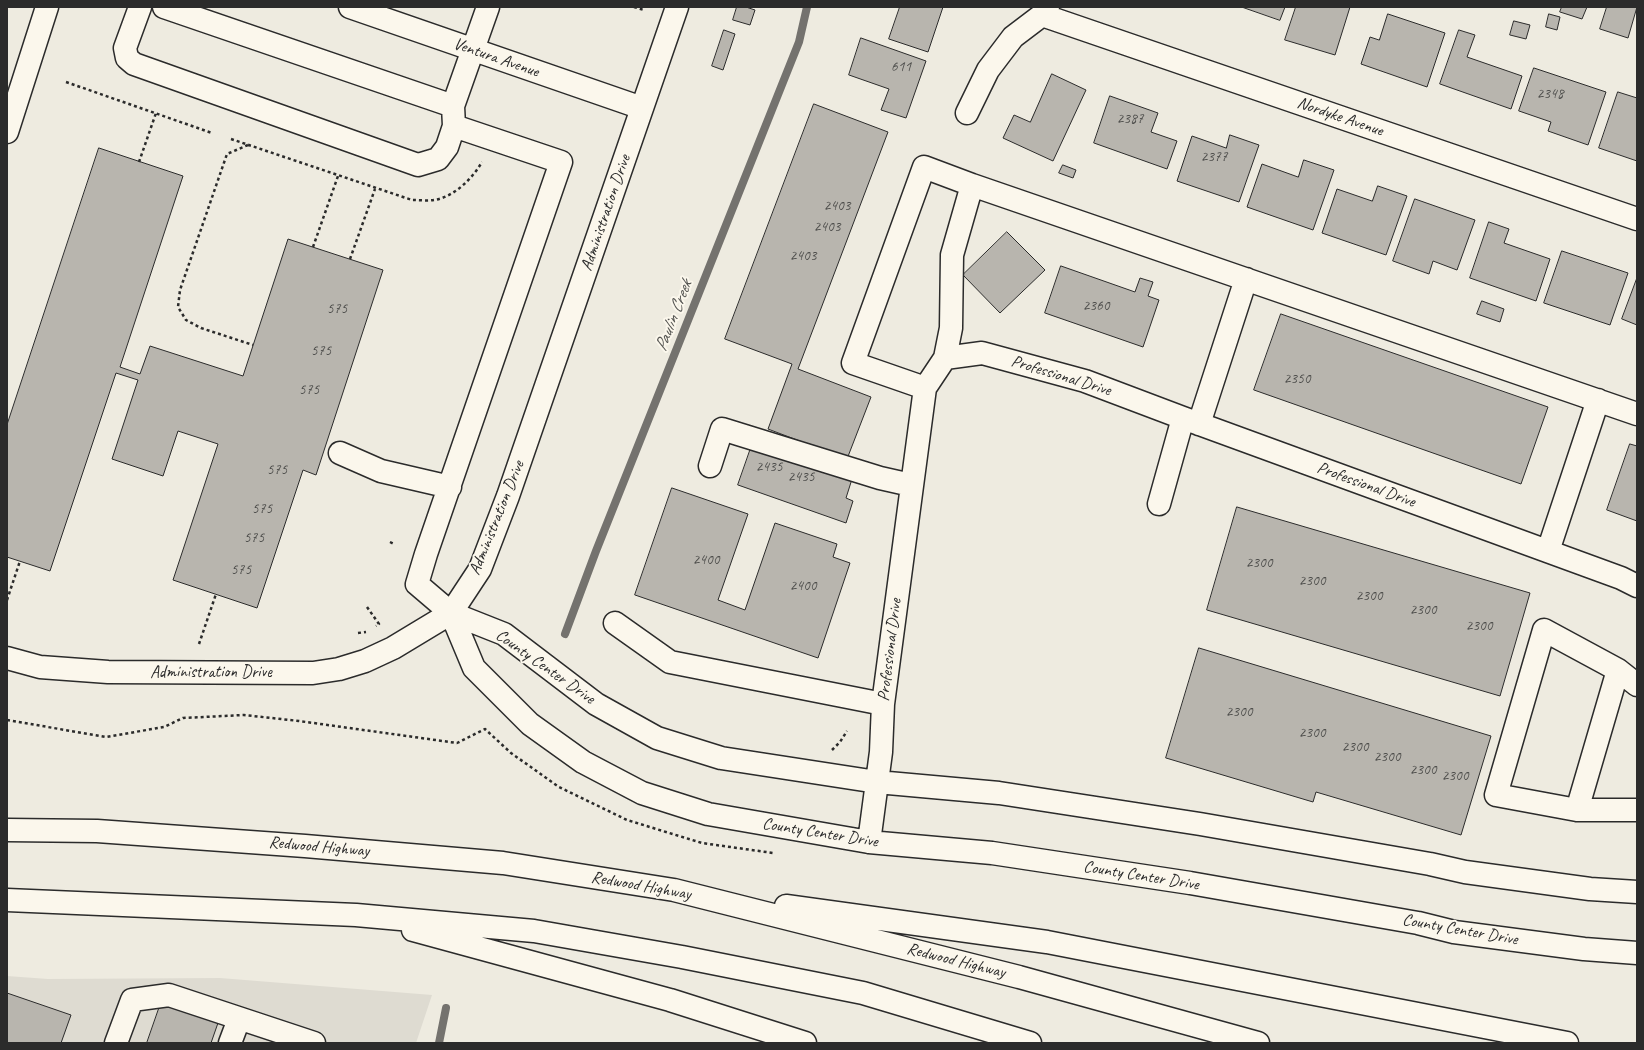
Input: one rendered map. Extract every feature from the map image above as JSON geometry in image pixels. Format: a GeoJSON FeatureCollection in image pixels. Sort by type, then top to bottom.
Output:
{"type":"FeatureCollection","features":[{"type":"Feature","properties":{"kind":"main road"},"geometry":{"type":"LineString","coordinates":[[7,132],[47,7]]}},
{"type":"Feature","properties":{"kind":"main road"},"geometry":{"type":"LineString","coordinates":[[140,7],[125,48],[127,58],[134,64],[418,165],[438,159],[447,147],[454,116],[473,50],[488,7]]}},
{"type":"Feature","properties":{"kind":"main road"},"geometry":{"type":"LineString","coordinates":[[164,7],[454,116],[561,162],[417,584],[451,613]]}},
{"type":"Feature","properties":{"kind":"main road","name":"Ventura Avenue"},"geometry":{"type":"LineString","coordinates":[[350,7],[642,108]]}},
{"type":"Feature","properties":{"kind":"main road","name":"Administration Drive"},"geometry":{"type":"LineString","coordinates":[[7,658],[40,667],[108,672],[313,673],[339,669],[365,661],[393,648],[451,613],[480,569],[506,503],[677,7]]}},
{"type":"Feature","properties":{"kind":"main road"},"geometry":{"type":"LineString","coordinates":[[967,113],[988,70],[1013,37],[1045,11]]}},
{"type":"Feature","properties":{"kind":"main road","name":"Nordyke Avenue"},"geometry":{"type":"LineString","coordinates":[[1045,11],[1637,219]]}},
{"type":"Feature","properties":{"kind":"main road"},"geometry":{"type":"LineString","coordinates":[[925,388],[853,363],[924,167],[972,185],[1637,414]]}},
{"type":"Feature","properties":{"kind":"main road"},"geometry":{"type":"LineString","coordinates":[[945,358],[951,328],[952,255],[972,185]]}},
{"type":"Feature","properties":{"kind":"main road"},"geometry":{"type":"LineString","coordinates":[[1159,504],[1246,279]]}},
{"type":"Feature","properties":{"kind":"main road","name":"Professional Drive"},"geometry":{"type":"LineString","coordinates":[[869,842],[881,752],[883,704],[925,388],[945,358],[982,353],[1085,381],[1621,578],[1637,586]]}},
{"type":"Feature","properties":{"kind":"main road"},"geometry":{"type":"LineString","coordinates":[[1548,551],[1598,400]]}},
{"type":"Feature","properties":{"kind":"main road"},"geometry":{"type":"LineString","coordinates":[[710,466],[722,429],[880,478],[911,485]]}},
{"type":"Feature","properties":{"kind":"main road"},"geometry":{"type":"LineString","coordinates":[[340,453],[381,471],[450,487]]}},
{"type":"Feature","properties":{"kind":"main road","name":"County Center Drive"},"geometry":{"type":"LineString","coordinates":[[451,613],[504,634],[596,704],[657,738],[721,758],[877,782],[999,793],[1208,825],[1422,862],[1465,872],[1590,889],[1637,892]]}},
{"type":"Feature","properties":{"kind":"main road","name":"County Center Drive"},"geometry":{"type":"LineString","coordinates":[[451,613],[474,668],[530,724],[583,762],[642,794],[708,814],[869,842],[992,853],[1190,883],[1418,923],[1454,932],[1584,950],[1637,953]]}},
{"type":"Feature","properties":{"kind":"main road"},"geometry":{"type":"LineString","coordinates":[[615,623],[670,662],[883,704]]}},
{"type":"Feature","properties":{"kind":"main road"},"geometry":{"type":"LineString","coordinates":[[1637,685],[1618,670],[1544,630],[1496,795],[1577,810],[1637,810]]}},
{"type":"Feature","properties":{"kind":"main road"},"geometry":{"type":"LineString","coordinates":[[1577,810],[1618,670]]}},
{"type":"Feature","properties":{"kind":"main road","name":"Redwood Highway"},"geometry":{"type":"LineString","coordinates":[[7,830],[105,832],[305,846],[503,863],[674,890],[1019,977],[1258,1043]]}},
{"type":"Feature","properties":{"kind":"main road"},"geometry":{"type":"LineString","coordinates":[[674,890],[1047,942],[1567,1043]]}},
{"type":"Feature","properties":{"kind":"main road"},"geometry":{"type":"LineString","coordinates":[[7,900],[356,915],[534,931],[682,957],[863,993],[1030,1043]]}},
{"type":"Feature","properties":{"kind":"main road"},"geometry":{"type":"LineString","coordinates":[[356,915],[670,1000],[805,1043]]}},
{"type":"Feature","properties":{"kind":"main road"},"geometry":{"type":"LineString","coordinates":[[116,1043],[132,1000],[169,995],[314,1043]]}},
{"type":"Feature","properties":{"kind":"main road"},"geometry":{"type":"LineString","coordinates":[[230,1043],[238,1019]]}},
{"type":"Feature","properties":{"kind":"path"},"geometry":{"type":"LineString","coordinates":[[634,7],[644,10]]}},
{"type":"Feature","properties":{"kind":"path"},"geometry":{"type":"LineString","coordinates":[[66,82],[212,133]]}},
{"type":"Feature","properties":{"kind":"path"},"geometry":{"type":"LineString","coordinates":[[139,162],[156,113]]}},
{"type":"Feature","properties":{"kind":"path"},"geometry":{"type":"LineString","coordinates":[[248,145],[228,154],[180,290],[178,307],[186,320],[201,328],[253,345]]}},
{"type":"Feature","properties":{"kind":"path"},"geometry":{"type":"LineString","coordinates":[[313,247],[338,176]]}},
{"type":"Feature","properties":{"kind":"path"},"geometry":{"type":"LineString","coordinates":[[350,259],[375,189]]}},
{"type":"Feature","properties":{"kind":"path"},"geometry":{"type":"LineString","coordinates":[[390,542],[394,544]]}},
{"type":"Feature","properties":{"kind":"path"},"geometry":{"type":"LineString","coordinates":[[7,600],[20,561]]}},
{"type":"Feature","properties":{"kind":"path"},"geometry":{"type":"LineString","coordinates":[[199,644],[216,594]]}},
{"type":"Feature","properties":{"kind":"path"},"geometry":{"type":"LineString","coordinates":[[367,607],[379,624]]}},
{"type":"Feature","properties":{"kind":"path"},"geometry":{"type":"LineString","coordinates":[[7,720],[106,738],[164,727],[183,718],[244,715],[299,720],[457,742],[485,729],[511,753],[559,787],[628,820],[702,843],[773,853]]}},
{"type":"Feature","properties":{"kind":"path"},"geometry":{"type":"LineString","coordinates":[[832,750],[840,742],[847,731]]}},
{"type":"Feature","properties":{"kind":"shaded area"},"geometry":{"type":"Polygon","coordinates":[[[7,976],[48,979],[220,978],[432,995],[416,1043],[7,1043],[7,976]]]}},
{"type":"Feature","properties":{"kind":"building"},"geometry":{"type":"Polygon","coordinates":[[[737,7],[746,7],[755,10],[750,25],[733,20],[737,7]]]}},
{"type":"Feature","properties":{"kind":"building"},"geometry":{"type":"Polygon","coordinates":[[[900,7],[943,7],[928,52],[889,39],[900,7]]]}},
{"type":"Feature","properties":{"kind":"building"},"geometry":{"type":"Polygon","coordinates":[[[1242,7],[1285,7],[1280,20],[1242,7]]]}},
{"type":"Feature","properties":{"kind":"building"},"geometry":{"type":"Polygon","coordinates":[[[1296,7],[1350,7],[1335,55],[1285,40],[1296,7]]]}},
{"type":"Feature","properties":{"kind":"building"},"geometry":{"type":"Polygon","coordinates":[[[1562,7],[1587,7],[1582,19],[1560,12],[1562,7]]]}},
{"type":"Feature","properties":{"kind":"building"},"geometry":{"type":"Polygon","coordinates":[[[1607,7],[1637,7],[1628,38],[1600,29],[1607,7]]]}},
{"type":"Feature","properties":{"kind":"building"},"geometry":{"type":"Polygon","coordinates":[[[1388,14],[1445,33],[1427,87],[1361,64],[1370,37],[1379,40],[1388,14]]]}},
{"type":"Feature","properties":{"kind":"building"},"geometry":{"type":"Polygon","coordinates":[[[1549,14],[1560,17],[1557,30],[1546,27],[1549,14]]]}},
{"type":"Feature","properties":{"kind":"building"},"geometry":{"type":"Polygon","coordinates":[[[1514,21],[1530,25],[1526,39],[1510,35],[1514,21]]]}},
{"type":"Feature","properties":{"kind":"building"},"geometry":{"type":"Polygon","coordinates":[[[724,30],[735,34],[723,70],[712,66],[724,30]]]}},
{"type":"Feature","properties":{"kind":"building"},"geometry":{"type":"Polygon","coordinates":[[[1459,30],[1475,35],[1467,57],[1522,76],[1511,109],[1440,84],[1459,30]]]}},
{"type":"Feature","properties":{"kind":"building"},"geometry":{"type":"Polygon","coordinates":[[[861,38],[926,61],[906,118],[881,110],[889,89],[849,75],[861,38]]]}},
{"type":"Feature","properties":{"kind":"building"},"geometry":{"type":"Polygon","coordinates":[[[1534,68],[1606,92],[1588,145],[1548,131],[1551,122],[1519,111],[1534,68]]]}},
{"type":"Feature","properties":{"kind":"building"},"geometry":{"type":"Polygon","coordinates":[[[1052,74],[1086,90],[1053,161],[1003,138],[1014,115],[1030,122],[1052,74]]]}},
{"type":"Feature","properties":{"kind":"building"},"geometry":{"type":"Polygon","coordinates":[[[1618,92],[1637,98],[1637,161],[1599,148],[1618,92]]]}},
{"type":"Feature","properties":{"kind":"building"},"geometry":{"type":"Polygon","coordinates":[[[1110,96],[1158,113],[1151,132],[1177,141],[1167,169],[1094,143],[1110,96]]]}},
{"type":"Feature","properties":{"kind":"building"},"geometry":{"type":"Polygon","coordinates":[[[814,104],[888,132],[798,369],[871,397],[847,459],[768,429],[792,364],[725,339],[814,104]]]}},
{"type":"Feature","properties":{"kind":"building"},"geometry":{"type":"Polygon","coordinates":[[[1230,135],[1259,145],[1239,202],[1177,181],[1192,136],[1226,148],[1230,135]]]}},
{"type":"Feature","properties":{"kind":"building"},"geometry":{"type":"Polygon","coordinates":[[[99,148],[183,176],[120,367],[140,374],[150,346],[243,376],[288,239],[383,270],[316,475],[303,470],[257,608],[173,580],[218,444],[178,431],[163,476],[112,459],[138,380],[116,373],[50,571],[7,557],[7,425],[99,148]]]}},
{"type":"Feature","properties":{"kind":"building"},"geometry":{"type":"Polygon","coordinates":[[[1304,160],[1334,170],[1313,230],[1247,207],[1262,164],[1298,177],[1304,160]]]}},
{"type":"Feature","properties":{"kind":"building"},"geometry":{"type":"Polygon","coordinates":[[[1063,165],[1076,170],[1073,178],[1059,173],[1063,165]]]}},
{"type":"Feature","properties":{"kind":"building"},"geometry":{"type":"Polygon","coordinates":[[[1378,186],[1407,196],[1386,255],[1322,233],[1337,189],[1372,201],[1378,186]]]}},
{"type":"Feature","properties":{"kind":"building"},"geometry":{"type":"Polygon","coordinates":[[[1415,199],[1475,220],[1457,270],[1433,261],[1429,274],[1393,261],[1415,199]]]}},
{"type":"Feature","properties":{"kind":"building"},"geometry":{"type":"Polygon","coordinates":[[[1489,222],[1509,229],[1504,243],[1550,259],[1536,301],[1470,278],[1489,222]]]}},
{"type":"Feature","properties":{"kind":"building"},"geometry":{"type":"Polygon","coordinates":[[[1007,232],[1045,270],[1000,313],[963,275],[1007,232]]]}},
{"type":"Feature","properties":{"kind":"building"},"geometry":{"type":"Polygon","coordinates":[[[1562,251],[1628,273],[1610,325],[1544,303],[1562,251]]]}},
{"type":"Feature","properties":{"kind":"building"},"geometry":{"type":"Polygon","coordinates":[[[1061,266],[1135,292],[1140,278],[1153,282],[1148,296],[1159,300],[1143,347],[1045,313],[1061,266]]]}},
{"type":"Feature","properties":{"kind":"building"},"geometry":{"type":"Polygon","coordinates":[[[1637,278],[1637,325],[1622,319],[1637,278]]]}},
{"type":"Feature","properties":{"kind":"building"},"geometry":{"type":"Polygon","coordinates":[[[1482,301],[1504,309],[1500,322],[1477,314],[1482,301]]]}},
{"type":"Feature","properties":{"kind":"building"},"geometry":{"type":"Polygon","coordinates":[[[1281,314],[1548,407],[1521,484],[1254,390],[1281,314]]]}},
{"type":"Feature","properties":{"kind":"building"},"geometry":{"type":"Polygon","coordinates":[[[1630,444],[1637,446],[1637,521],[1607,510],[1630,444]]]}},
{"type":"Feature","properties":{"kind":"building"},"geometry":{"type":"Polygon","coordinates":[[[752,445],[852,479],[846,498],[853,501],[846,523],[738,485],[752,445]]]}},
{"type":"Feature","properties":{"kind":"building"},"geometry":{"type":"Polygon","coordinates":[[[672,488],[748,514],[718,600],[745,610],[775,523],[837,544],[833,557],[850,563],[818,658],[635,595],[672,488]]]}},
{"type":"Feature","properties":{"kind":"building"},"geometry":{"type":"Polygon","coordinates":[[[1237,507],[1530,593],[1500,696],[1207,610],[1237,507]]]}},
{"type":"Feature","properties":{"kind":"building"},"geometry":{"type":"Polygon","coordinates":[[[1199,648],[1491,736],[1461,835],[1316,792],[1313,802],[1166,758],[1199,648]]]}},
{"type":"Feature","properties":{"kind":"building"},"geometry":{"type":"Polygon","coordinates":[[[7,993],[71,1015],[61,1043],[7,1043],[7,993]]]}},
{"type":"Feature","properties":{"kind":"building"},"geometry":{"type":"Polygon","coordinates":[[[162,1000],[219,1020],[211,1043],[147,1043],[162,1000]]]}},
{"type":"Feature","properties":{"kind":"waterway","name":"Paulin Creek"},"geometry":{"type":"LineString","coordinates":[[565,634],[596,551],[799,42],[807,7]]}},
{"type":"Feature","properties":{"kind":"waterway","name":"Paulin Creek"},"geometry":{"type":"LineString","coordinates":[[439,1043],[446,1008]]}}]}
